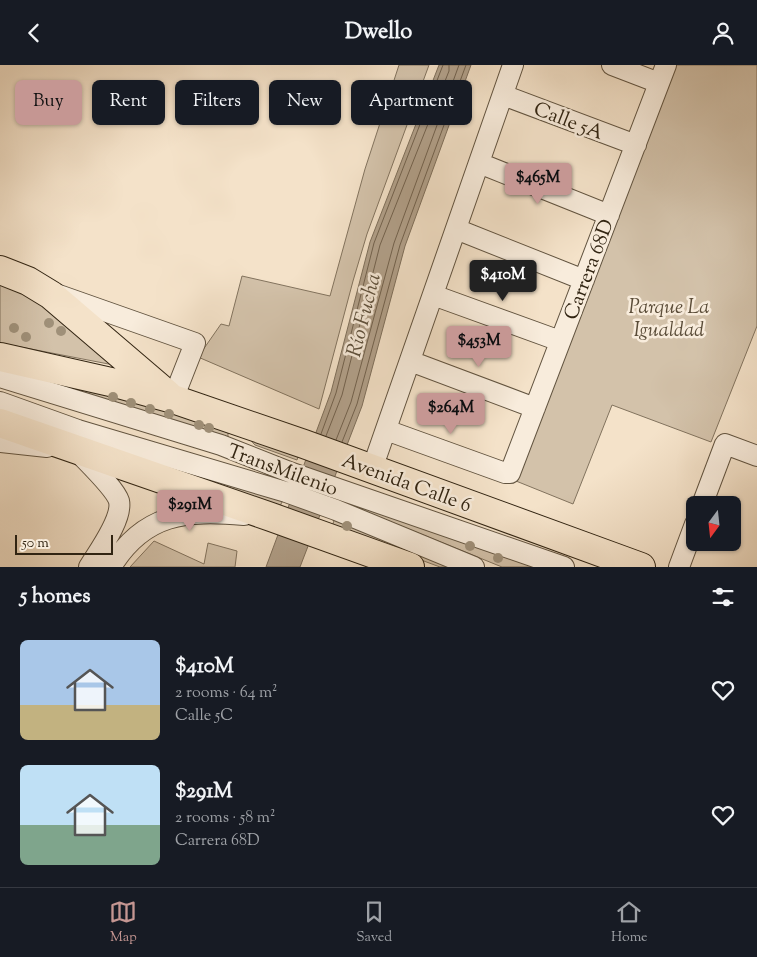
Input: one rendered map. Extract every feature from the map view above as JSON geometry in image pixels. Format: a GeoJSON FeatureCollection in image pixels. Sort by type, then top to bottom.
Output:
{"type":"FeatureCollection","features":[{"type":"Feature","properties":{"kind":"highway"},"geometry":{"type":"LineString","coordinates":[[0,270],[42,289],[66,307],[173,399]]}},
{"type":"Feature","properties":{"kind":"highway","name":"Avenida Calle 6"},"geometry":{"type":"LineString","coordinates":[[0,357],[115,383],[173,399],[304,444],[641,567]]}},
{"type":"Feature","properties":{"kind":"highway"},"geometry":{"type":"LineString","coordinates":[[0,423],[327,536],[410,567]]}},
{"type":"Feature","properties":{"kind":"street"},"geometry":{"type":"LineString","coordinates":[[363,466],[386,430],[513,65]]}},
{"type":"Feature","properties":{"kind":"street"},"geometry":{"type":"LineString","coordinates":[[612,65],[663,74]]}},
{"type":"Feature","properties":{"kind":"street","name":"Carrera 68D"},"geometry":{"type":"LineString","coordinates":[[386,430],[505,473],[510,473],[663,74]]}},
{"type":"Feature","properties":{"kind":"street","name":"Calle 5A"},"geometry":{"type":"LineString","coordinates":[[503,95],[636,145]]}},
{"type":"Feature","properties":{"kind":"street"},"geometry":{"type":"LineString","coordinates":[[479,163],[609,215]]}},
{"type":"Feature","properties":{"kind":"street"},"geometry":{"type":"LineString","coordinates":[[456,229],[584,280]]}},
{"type":"Feature","properties":{"kind":"street"},"geometry":{"type":"LineString","coordinates":[[42,289],[195,343],[173,399]]}},
{"type":"Feature","properties":{"kind":"street"},"geometry":{"type":"LineString","coordinates":[[433,295],[560,341]]}},
{"type":"Feature","properties":{"kind":"street"},"geometry":{"type":"LineString","coordinates":[[410,361],[535,408]]}},
{"type":"Feature","properties":{"kind":"street","name":"TransMilenio"},"geometry":{"type":"LineString","coordinates":[[0,377],[221,445],[289,483]]}},
{"type":"Feature","properties":{"kind":"street","name":"TransMilenio"},"geometry":{"type":"LineString","coordinates":[[0,402],[78,430],[289,483],[339,500],[564,567]]}},
{"type":"Feature","properties":{"kind":"street"},"geometry":{"type":"LineString","coordinates":[[0,442],[76,450],[112,489],[119,502],[118,512],[114,524],[89,567]]}},
{"type":"Feature","properties":{"kind":"street"},"geometry":{"type":"LineString","coordinates":[[702,493],[725,445],[757,456]]}},
{"type":"Feature","properties":{"kind":"street","name":"TransMilenio"},"geometry":{"type":"LineString","coordinates":[[339,500],[474,567]]}},
{"type":"Feature","properties":{"kind":"street"},"geometry":{"type":"LineString","coordinates":[[112,567],[119,554],[139,534],[152,525],[171,518],[203,512],[271,517]]}},
{"type":"Feature","properties":{"kind":"street"},"geometry":{"type":"LineString","coordinates":[[679,567],[686,548]]}},
{"type":"Feature","properties":{"kind":"green space"},"geometry":{"type":"Polygon","coordinates":[[[399,65],[429,65],[423,80],[394,80],[399,65]]]}},
{"type":"Feature","properties":{"kind":"green space","name":"Parque La Igualdad"},"geometry":{"type":"Polygon","coordinates":[[[675,65],[757,65],[757,326],[711,442],[612,405],[573,504],[516,481],[675,65]]]}},
{"type":"Feature","properties":{"kind":"green space"},"geometry":{"type":"Polygon","coordinates":[[[379,125],[407,125],[367,234],[319,409],[198,357],[221,324],[229,326],[242,276],[330,296],[365,169],[379,125]]]}},
{"type":"Feature","properties":{"kind":"green space"},"geometry":{"type":"Polygon","coordinates":[[[0,279],[36,295],[124,367],[0,343],[0,279]]]}},
{"type":"Feature","properties":{"kind":"green space"},"geometry":{"type":"Polygon","coordinates":[[[17,374],[71,377],[225,431],[228,433],[228,437],[17,374]]]}},
{"type":"Feature","properties":{"kind":"green space"},"geometry":{"type":"Polygon","coordinates":[[[244,433],[299,453],[297,460],[255,445],[244,433]]]}},
{"type":"Feature","properties":{"kind":"green space"},"geometry":{"type":"Polygon","coordinates":[[[180,470],[283,500],[279,508],[180,470]]]}},
{"type":"Feature","properties":{"kind":"green space"},"geometry":{"type":"Polygon","coordinates":[[[343,498],[544,567],[502,567],[342,502],[343,498]]]}},
{"type":"Feature","properties":{"kind":"green space"},"geometry":{"type":"Polygon","coordinates":[[[335,517],[456,567],[440,567],[332,527],[335,517]]]}},
{"type":"Feature","properties":{"kind":"green space"},"geometry":{"type":"Polygon","coordinates":[[[154,541],[204,564],[208,543],[237,551],[235,567],[130,567],[154,541]]]}},
{"type":"Feature","properties":{"kind":"water"},"geometry":{"type":"Polygon","coordinates":[[[439,65],[471,65],[466,80],[433,80],[439,65]]]}},
{"type":"Feature","properties":{"kind":"water","name":"Río Fucha"},"geometry":{"type":"Polygon","coordinates":[[[416,125],[449,125],[405,246],[362,406],[300,567],[266,567],[331,392],[370,242],[416,125]]]}}]}
